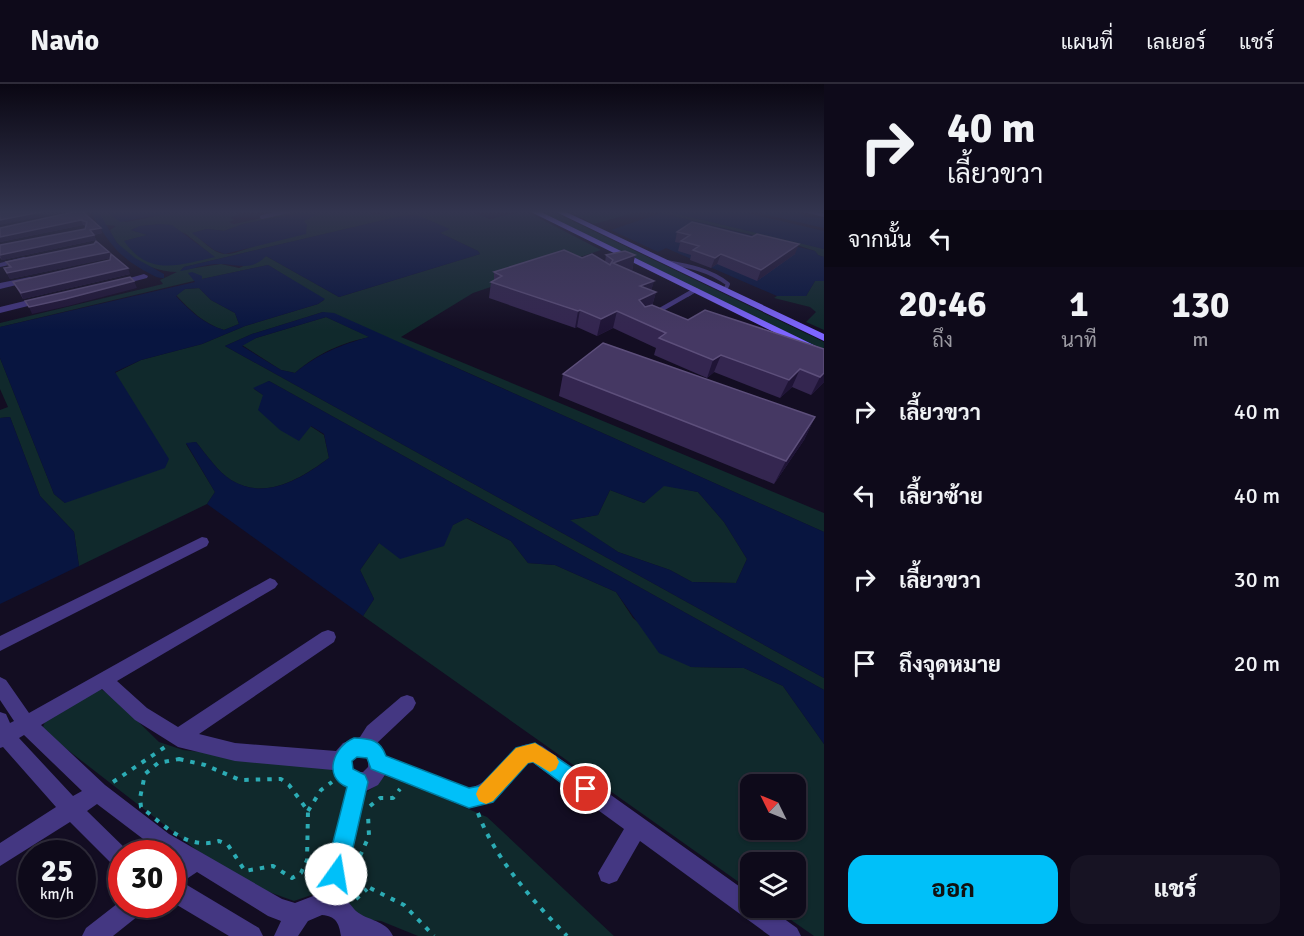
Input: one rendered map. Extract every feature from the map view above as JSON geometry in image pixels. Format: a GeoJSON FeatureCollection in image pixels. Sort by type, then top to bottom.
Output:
{"type":"FeatureCollection","features":[{"type":"Feature","properties":{"kind":"main road"},"geometry":{"type":"LineString","coordinates":[[613,251],[696,290],[742,316],[822,353]]}},
{"type":"Feature","properties":{"kind":"main road"},"geometry":{"type":"LineString","coordinates":[[643,251],[824,338]]}},
{"type":"Feature","properties":{"kind":"street"},"geometry":{"type":"LineString","coordinates":[[0,265],[34,257]]}},
{"type":"Feature","properties":{"kind":"street"},"geometry":{"type":"LineString","coordinates":[[0,285],[43,276]]}},
{"type":"Feature","properties":{"kind":"street"},"geometry":{"type":"LineString","coordinates":[[111,284],[144,276]]}},
{"type":"Feature","properties":{"kind":"street"},"geometry":{"type":"LineString","coordinates":[[5,306],[55,297]]}},
{"type":"Feature","properties":{"kind":"street"},"geometry":{"type":"LineString","coordinates":[[0,645],[202,542]]}},
{"type":"Feature","properties":{"kind":"street"},"geometry":{"type":"LineString","coordinates":[[108,845],[71,809],[2,732],[26,724],[105,681],[270,584]]}},
{"type":"Feature","properties":{"kind":"street"},"geometry":{"type":"LineString","coordinates":[[178,738],[328,637]]}},
{"type":"Feature","properties":{"kind":"street"},"geometry":{"type":"LineString","coordinates":[[105,681],[141,714],[178,738],[235,752],[348,771],[364,781],[375,774],[378,763],[375,752],[365,746],[354,747],[345,755],[348,771],[329,903]]}},
{"type":"Feature","properties":{"kind":"street"},"geometry":{"type":"LineString","coordinates":[[0,685],[26,724],[98,792],[162,841],[276,908],[297,915]]}},
{"type":"Feature","properties":{"kind":"street"},"geometry":{"type":"LineString","coordinates":[[365,746],[374,732],[407,703]]}},
{"type":"Feature","properties":{"kind":"street"},"geometry":{"type":"LineString","coordinates":[[378,763],[469,798],[486,795],[522,754],[535,752],[638,826],[776,932]]}},
{"type":"Feature","properties":{"kind":"street"},"geometry":{"type":"LineString","coordinates":[[0,855],[98,792]]}},
{"type":"Feature","properties":{"kind":"street"},"geometry":{"type":"LineString","coordinates":[[609,873],[638,826]]}},
{"type":"Feature","properties":{"kind":"street"},"geometry":{"type":"LineString","coordinates":[[186,866],[196,859]]}},
{"type":"Feature","properties":{"kind":"street"},"geometry":{"type":"LineString","coordinates":[[186,897],[251,936]]}},
{"type":"Feature","properties":{"kind":"street"},"geometry":{"type":"LineString","coordinates":[[286,936],[297,915],[311,905],[329,903],[342,910],[351,927],[381,936]]}},
{"type":"Feature","properties":{"kind":"street"},"geometry":{"type":"LineString","coordinates":[[94,936],[117,918]]}},
{"type":"Feature","properties":{"kind":"lane"},"geometry":{"type":"LineString","coordinates":[[621,261],[631,260]]}},
{"type":"Feature","properties":{"kind":"lane"},"geometry":{"type":"LineString","coordinates":[[652,314],[696,290]]}},
{"type":"Feature","properties":{"kind":"path"},"geometry":{"type":"LineString","coordinates":[[98,792],[178,738]]}},
{"type":"Feature","properties":{"kind":"path"},"geometry":{"type":"LineString","coordinates":[[138,766],[144,774],[144,788],[140,795],[141,807],[192,844],[210,845],[219,841],[228,845],[245,871],[273,866],[292,878],[300,873],[307,860],[308,812],[298,794],[281,779],[240,780],[205,765],[179,759],[158,763],[144,774]]}},
{"type":"Feature","properties":{"kind":"path"},"geometry":{"type":"LineString","coordinates":[[308,812],[321,790],[348,771]]}},
{"type":"Feature","properties":{"kind":"path"},"geometry":{"type":"LineString","coordinates":[[405,772],[399,791],[393,798],[380,798],[370,805],[368,815],[371,832],[356,872],[369,891],[405,906],[434,936]]}},
{"type":"Feature","properties":{"kind":"path"},"geometry":{"type":"LineString","coordinates":[[477,796],[478,816],[486,834],[550,921],[567,936]]}},
{"type":"Feature","properties":{"kind":"green space"},"geometry":{"type":"Polygon","coordinates":[[[124,251],[179,251],[214,257],[206,251],[224,254],[253,251],[184,267],[181,270],[221,264],[239,268],[266,256],[339,297],[480,254],[477,251],[599,251],[473,293],[401,337],[824,513],[824,532],[455,367],[323,312],[252,334],[225,346],[824,678],[824,690],[269,381],[254,389],[324,435],[329,458],[282,485],[257,488],[244,486],[226,477],[196,442],[186,444],[215,492],[207,504],[79,566],[74,532],[40,496],[10,417],[0,418],[0,410],[8,407],[0,389],[0,358],[54,494],[65,503],[115,373],[141,360],[202,344],[245,326],[318,304],[324,300],[268,265],[0,327],[0,323],[163,284],[160,280],[177,272],[147,266],[124,251]]]}},
{"type":"Feature","properties":{"kind":"green space"},"geometry":{"type":"Polygon","coordinates":[[[620,251],[635,251],[824,342],[824,351],[620,251]]]}},
{"type":"Feature","properties":{"kind":"green space"},"geometry":{"type":"Polygon","coordinates":[[[815,251],[824,251],[824,257],[818,255],[815,251]]]}},
{"type":"Feature","properties":{"kind":"green space"},"geometry":{"type":"Polygon","coordinates":[[[815,281],[824,281],[824,330],[806,322],[816,312],[810,307],[774,298],[777,296],[806,296],[815,281]]]}},
{"type":"Feature","properties":{"kind":"green space"},"geometry":{"type":"Polygon","coordinates":[[[199,288],[211,300],[235,313],[239,324],[224,330],[210,324],[176,295],[185,289],[199,288]]]}},
{"type":"Feature","properties":{"kind":"green space"},"geometry":{"type":"Polygon","coordinates":[[[326,317],[370,337],[330,350],[295,373],[281,370],[242,345],[256,338],[326,317]]]}},
{"type":"Feature","properties":{"kind":"green space"},"geometry":{"type":"Polygon","coordinates":[[[664,485],[698,492],[724,522],[747,559],[736,583],[692,582],[670,570],[618,552],[569,520],[598,515],[610,490],[644,503],[664,485]]]}},
{"type":"Feature","properties":{"kind":"green space"},"geometry":{"type":"Polygon","coordinates":[[[466,518],[511,541],[528,563],[555,565],[616,592],[633,618],[691,667],[744,668],[783,686],[824,744],[824,936],[814,936],[788,918],[806,918],[806,852],[740,852],[740,883],[363,616],[374,599],[360,570],[379,543],[453,525],[466,518]]]}},
{"type":"Feature","properties":{"kind":"green space"},"geometry":{"type":"Polygon","coordinates":[[[98,687],[114,698],[159,742],[183,750],[330,767],[336,780],[364,794],[387,774],[487,817],[614,936],[418,936],[381,921],[362,919],[344,897],[320,892],[294,901],[258,888],[203,855],[42,730],[45,721],[98,687]]]}},
{"type":"Feature","properties":{"kind":"water"},"geometry":{"type":"Polygon","coordinates":[[[207,251],[215,257],[177,265],[165,265],[144,260],[134,252],[207,251]]]}},
{"type":"Feature","properties":{"kind":"water"},"geometry":{"type":"Polygon","coordinates":[[[216,251],[238,251],[225,254],[216,251]]]}},
{"type":"Feature","properties":{"kind":"water"},"geometry":{"type":"Polygon","coordinates":[[[253,251],[477,251],[480,254],[339,297],[266,256],[256,264],[250,265],[217,264],[180,271],[184,267],[253,251]]]}},
{"type":"Feature","properties":{"kind":"water"},"geometry":{"type":"Polygon","coordinates":[[[672,251],[814,251],[824,257],[824,281],[815,281],[806,296],[777,296],[672,251]]]}},
{"type":"Feature","properties":{"kind":"water"},"geometry":{"type":"Polygon","coordinates":[[[268,265],[325,299],[318,304],[245,326],[202,344],[141,360],[115,372],[169,459],[165,468],[65,503],[54,494],[0,358],[0,327],[195,282],[188,273],[192,272],[202,276],[202,279],[268,265]],[[199,288],[185,289],[176,296],[210,324],[224,330],[239,324],[235,313],[211,300],[199,288]]]}},
{"type":"Feature","properties":{"kind":"water"},"geometry":{"type":"Polygon","coordinates":[[[323,312],[334,313],[824,532],[824,678],[225,346],[252,334],[323,312]],[[326,317],[256,338],[242,346],[281,370],[295,373],[312,360],[330,351],[369,337],[326,317]],[[664,486],[644,503],[610,490],[598,515],[570,520],[618,552],[670,570],[692,582],[736,583],[747,559],[724,522],[698,492],[664,486]]]}},
{"type":"Feature","properties":{"kind":"water"},"geometry":{"type":"Polygon","coordinates":[[[269,381],[824,690],[824,744],[783,686],[744,668],[691,667],[659,653],[616,592],[555,565],[528,563],[511,541],[467,518],[453,525],[444,546],[400,559],[379,543],[360,570],[374,599],[363,616],[207,504],[215,492],[186,443],[196,442],[226,477],[244,486],[257,488],[270,488],[295,480],[329,458],[324,434],[311,426],[299,441],[280,430],[258,410],[263,395],[253,388],[269,381]]]}},
{"type":"Feature","properties":{"kind":"water"},"geometry":{"type":"Polygon","coordinates":[[[10,417],[40,496],[74,532],[79,566],[0,604],[0,418],[10,417]]]}},
{"type":"Feature","properties":{"kind":"building"},"geometry":{"type":"Polygon","coordinates":[[[0,251],[20,251],[0,255],[0,251]]]}},
{"type":"Feature","properties":{"kind":"building"},"geometry":{"type":"Polygon","coordinates":[[[61,251],[109,252],[7,273],[4,268],[11,267],[6,262],[61,251]]]}},
{"type":"Feature","properties":{"kind":"building"},"geometry":{"type":"Polygon","coordinates":[[[562,251],[582,258],[592,254],[610,265],[613,260],[606,255],[625,251],[635,255],[613,263],[654,281],[640,286],[656,292],[639,300],[645,307],[652,305],[688,320],[705,310],[824,349],[824,373],[820,377],[800,369],[789,380],[721,355],[713,360],[659,338],[666,333],[617,311],[601,319],[580,310],[491,282],[502,276],[494,272],[562,251]]]}},
{"type":"Feature","properties":{"kind":"building"},"geometry":{"type":"Polygon","coordinates":[[[695,251],[789,251],[761,270],[721,254],[715,258],[695,251]]]}},
{"type":"Feature","properties":{"kind":"building"},"geometry":{"type":"Polygon","coordinates":[[[111,254],[128,268],[21,293],[13,282],[110,260],[111,254]]]}},
{"type":"Feature","properties":{"kind":"building"},"geometry":{"type":"Polygon","coordinates":[[[130,277],[134,281],[65,299],[29,307],[25,301],[130,277]]]}},
{"type":"Feature","properties":{"kind":"building"},"geometry":{"type":"Polygon","coordinates":[[[603,343],[815,417],[786,461],[563,374],[603,343]]]}},
{"type":"Feature","properties":{"kind":"waterway"},"geometry":{"type":"LineString","coordinates":[[121,251],[132,260],[161,276]]}},
{"type":"Feature","properties":{"kind":"slow traffic"},"geometry":{"type":"LineString","coordinates":[[486,794],[522,754],[535,752],[550,762]]}},
{"type":"Feature","properties":{"kind":"route"},"geometry":{"type":"LineString","coordinates":[[336,874],[358,782],[347,777],[343,772],[342,760],[354,747],[370,748],[378,757],[378,763],[469,798],[486,795],[522,754],[535,752],[586,789]]}}]}
